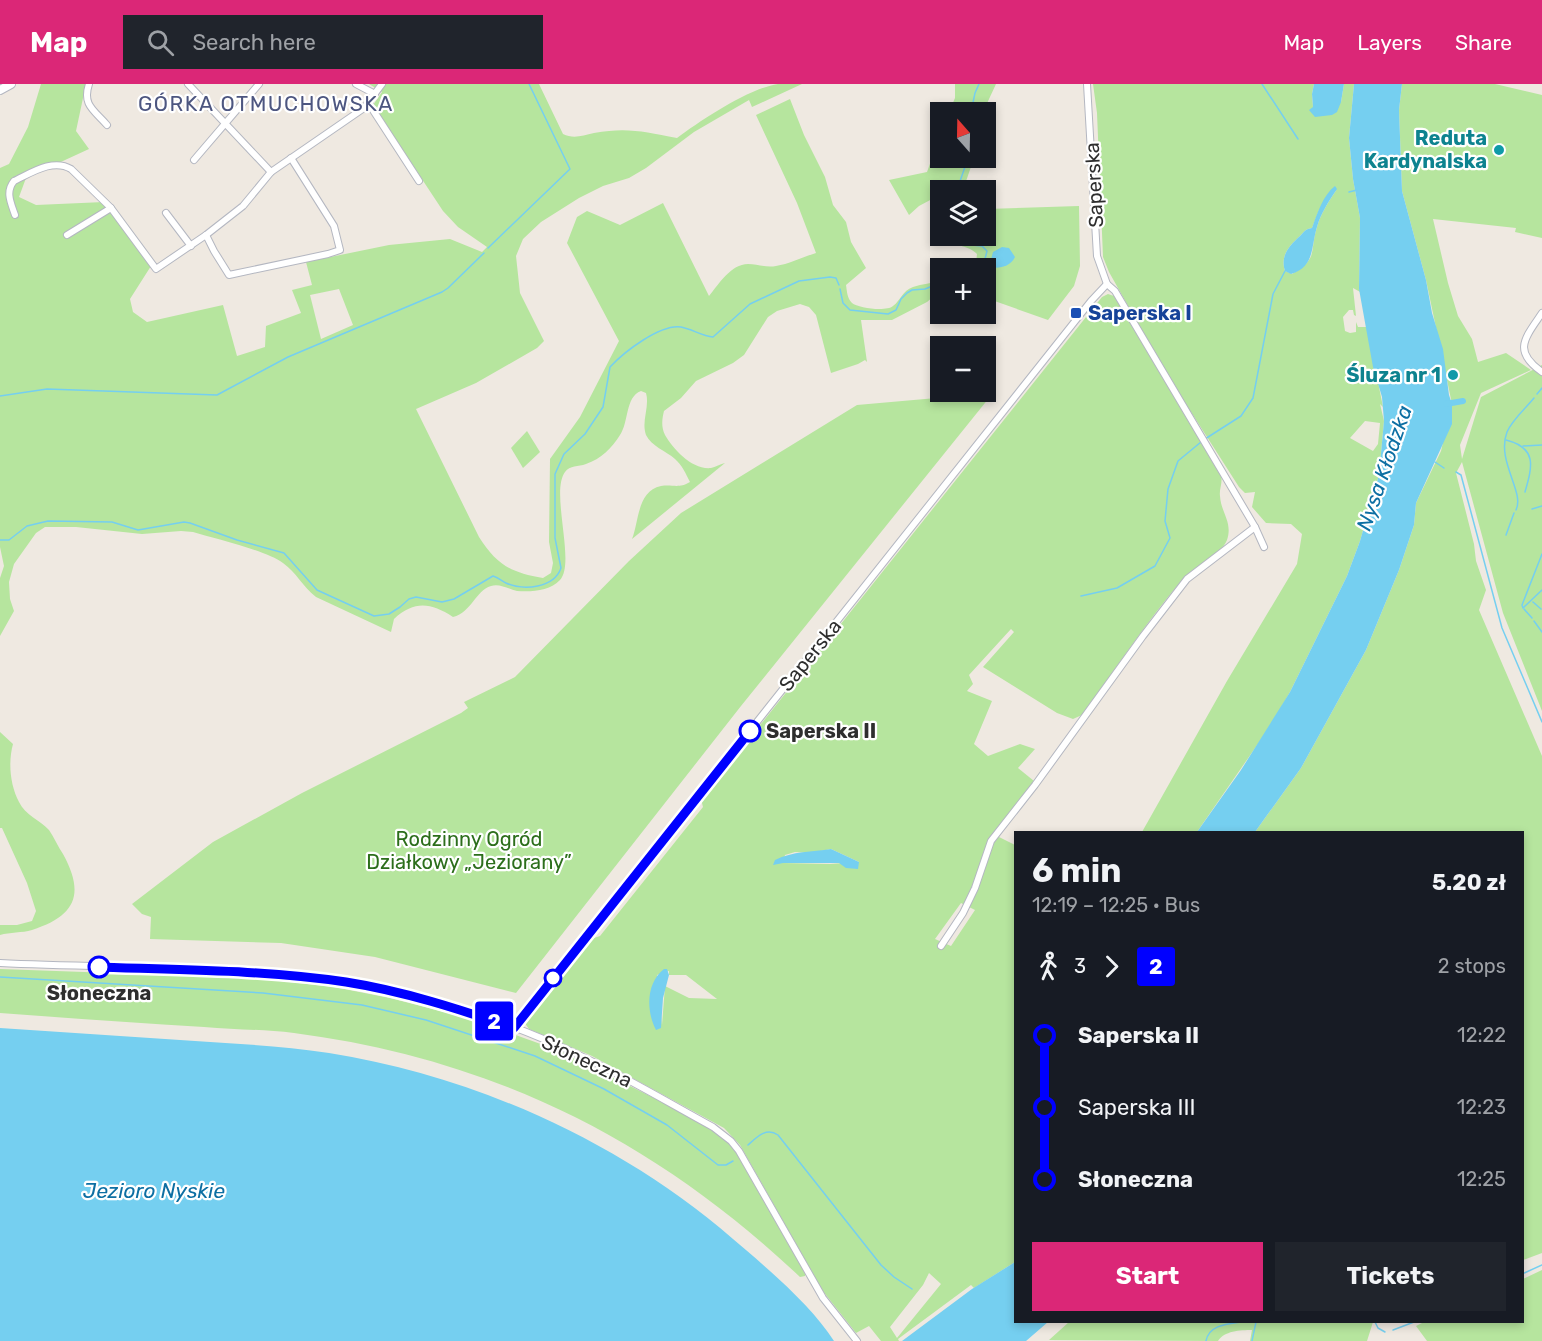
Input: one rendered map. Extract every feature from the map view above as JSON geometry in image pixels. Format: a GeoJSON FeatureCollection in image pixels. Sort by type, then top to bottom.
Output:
{"type":"FeatureCollection","features":[{"type":"Feature","properties":{"kind":"main road"},"geometry":{"type":"LineString","coordinates":[[0,90],[11,84]]}},
{"type":"Feature","properties":{"kind":"street"},"geometry":{"type":"LineString","coordinates":[[89,84],[85,96],[86,102],[107,124]]}},
{"type":"Feature","properties":{"kind":"street"},"geometry":{"type":"LineString","coordinates":[[188,84],[271,172]]}},
{"type":"Feature","properties":{"kind":"street"},"geometry":{"type":"LineString","coordinates":[[194,160],[228,124],[259,84]]}},
{"type":"Feature","properties":{"kind":"street"},"geometry":{"type":"LineString","coordinates":[[356,84],[375,94]]}},
{"type":"Feature","properties":{"kind":"street"},"geometry":{"type":"LineString","coordinates":[[15,215],[8,194],[9,187],[14,181],[53,164],[64,165],[111,208],[156,269],[191,246],[243,206],[271,172],[369,104],[382,84]]}},
{"type":"Feature","properties":{"kind":"street","name":"Saperska"},"geometry":{"type":"LineString","coordinates":[[1087,84],[1097,256],[1107,284],[1115,291],[1200,433],[1255,527],[1264,547]]}},
{"type":"Feature","properties":{"kind":"street"},"geometry":{"type":"LineString","coordinates":[[369,104],[419,181]]}},
{"type":"Feature","properties":{"kind":"street"},"geometry":{"type":"LineString","coordinates":[[206,235],[229,275],[340,250],[334,226],[291,158]]}},
{"type":"Feature","properties":{"kind":"street"},"geometry":{"type":"LineString","coordinates":[[67,236],[111,208]]}},
{"type":"Feature","properties":{"kind":"street"},"geometry":{"type":"LineString","coordinates":[[166,213],[191,246]]}},
{"type":"Feature","properties":{"kind":"street","name":"Saperska"},"geometry":{"type":"LineString","coordinates":[[514,1028],[1091,301],[1107,284]]}},
{"type":"Feature","properties":{"kind":"street"},"geometry":{"type":"LineString","coordinates":[[1542,313],[1523,345],[1524,355],[1542,372]]}},
{"type":"Feature","properties":{"kind":"street"},"geometry":{"type":"LineString","coordinates":[[941,946],[967,905],[992,841],[1150,627],[1187,579],[1255,527]]}},
{"type":"Feature","properties":{"kind":"street","name":"Słoneczna"},"geometry":{"type":"LineString","coordinates":[[0,963],[254,972],[323,979],[409,996],[462,1010],[579,1054],[713,1127],[731,1141],[748,1165],[823,1298],[857,1341]]}},
{"type":"Feature","properties":{"kind":"green space"},"geometry":{"type":"Polygon","coordinates":[[[41,84],[86,84],[76,131],[89,149],[26,178],[19,197],[36,205],[104,202],[151,266],[130,299],[133,312],[147,322],[223,305],[237,356],[265,347],[266,326],[301,313],[292,290],[312,285],[306,262],[389,245],[450,239],[482,252],[487,247],[458,227],[443,211],[373,105],[382,92],[369,84],[539,84],[563,134],[567,136],[627,130],[677,138],[725,106],[753,92],[778,84],[802,84],[752,107],[749,100],[694,132],[629,178],[603,186],[579,198],[541,222],[523,239],[516,256],[520,293],[544,341],[537,348],[476,383],[416,409],[485,546],[505,566],[543,578],[551,573],[553,563],[549,542],[550,459],[580,417],[619,341],[567,243],[577,217],[587,211],[620,225],[663,203],[709,296],[736,267],[748,264],[776,266],[816,253],[797,203],[756,115],[790,99],[804,135],[825,177],[833,205],[846,222],[851,242],[866,268],[846,285],[850,301],[855,305],[872,309],[889,308],[896,304],[906,291],[930,283],[930,299],[892,320],[861,320],[867,362],[865,360],[831,373],[816,315],[809,307],[800,304],[777,311],[768,317],[744,355],[696,381],[681,398],[664,411],[662,423],[665,435],[684,458],[704,468],[725,463],[632,539],[640,508],[647,494],[661,486],[679,486],[690,482],[677,461],[648,439],[644,424],[646,393],[641,391],[636,394],[630,404],[623,430],[610,449],[591,462],[572,467],[565,472],[560,495],[565,544],[564,571],[556,584],[546,589],[517,591],[494,585],[481,592],[465,611],[453,617],[430,606],[416,606],[394,619],[391,632],[316,597],[283,563],[240,545],[193,532],[142,534],[76,527],[45,527],[36,533],[14,564],[9,582],[10,599],[14,611],[0,636],[0,578],[4,566],[0,547],[0,168],[9,164],[28,127],[41,84]],[[339,289],[310,295],[321,339],[353,325],[339,289]]]}},
{"type":"Feature","properties":{"kind":"green space"},"geometry":{"type":"Polygon","coordinates":[[[955,84],[996,84],[988,102],[953,102],[955,84]]]}},
{"type":"Feature","properties":{"kind":"green space"},"geometry":{"type":"Polygon","coordinates":[[[1093,84],[1314,84],[1313,107],[1341,102],[1344,84],[1354,84],[1349,138],[1360,218],[1359,289],[1362,293],[1353,288],[1356,316],[1353,310],[1349,310],[1343,317],[1345,331],[1356,332],[1356,322],[1358,327],[1367,327],[1383,407],[1380,404],[1384,421],[1379,475],[1360,541],[1347,576],[1290,692],[1271,725],[1198,831],[1143,831],[1227,681],[1297,564],[1302,534],[1291,524],[1266,523],[1252,507],[1255,492],[1245,493],[1239,487],[1191,412],[1186,415],[1221,474],[1220,496],[1229,528],[1227,540],[1219,550],[1188,574],[1169,595],[1082,715],[1073,719],[1057,713],[983,667],[1014,632],[1011,629],[969,675],[973,684],[967,691],[992,701],[974,744],[988,756],[1020,744],[1035,749],[1018,768],[1034,781],[994,832],[1014,844],[1014,1263],[974,1288],[971,1285],[898,1339],[899,1341],[881,1341],[869,1326],[856,1333],[822,1290],[740,1145],[724,1128],[592,1056],[529,1029],[524,1022],[591,939],[600,936],[703,807],[701,799],[1102,297],[1108,294],[1114,296],[1126,316],[1132,313],[1103,257],[1097,113],[1093,84]],[[1337,189],[1319,210],[1312,228],[1305,230],[1286,252],[1285,271],[1292,274],[1310,259],[1319,222],[1337,189]],[[1365,421],[1350,438],[1373,451],[1378,444],[1380,423],[1365,421]],[[831,849],[811,853],[795,852],[785,855],[783,863],[859,862],[831,849]],[[961,903],[935,939],[951,946],[975,910],[961,903]],[[669,971],[657,975],[662,1025],[665,986],[689,998],[717,999],[686,975],[669,975],[669,971]],[[929,1273],[923,1285],[890,1327],[897,1338],[941,1284],[929,1273]]]}},
{"type":"Feature","properties":{"kind":"green space"},"geometry":{"type":"Polygon","coordinates":[[[1402,84],[1495,84],[1542,95],[1542,238],[1515,232],[1516,228],[1433,219],[1458,316],[1472,339],[1478,362],[1506,353],[1531,370],[1481,393],[1460,445],[1462,459],[1481,397],[1542,365],[1542,711],[1503,613],[1462,462],[1456,473],[1474,544],[1476,561],[1486,590],[1479,610],[1542,756],[1542,1253],[1524,1260],[1524,831],[1256,831],[1301,768],[1366,650],[1399,570],[1414,525],[1416,503],[1441,451],[1452,404],[1426,280],[1402,191],[1399,110],[1402,84]]]}},
{"type":"Feature","properties":{"kind":"green space"},"geometry":{"type":"Polygon","coordinates":[[[930,164],[930,168],[971,168],[966,180],[930,180],[930,200],[909,215],[889,180],[927,172],[930,164]]]}},
{"type":"Feature","properties":{"kind":"green space"},"geometry":{"type":"Polygon","coordinates":[[[1079,206],[1080,266],[1074,286],[1048,320],[996,302],[996,258],[977,258],[977,254],[962,246],[996,246],[996,209],[1079,206]]]}},
{"type":"Feature","properties":{"kind":"green space","name":"Rodzinny Ogród Działkowy „Jeziorany”"},"geometry":{"type":"Polygon","coordinates":[[[930,399],[930,402],[986,402],[741,706],[516,993],[375,957],[281,943],[150,939],[151,917],[142,914],[132,904],[213,842],[302,793],[461,713],[468,708],[464,702],[515,677],[629,561],[681,513],[857,405],[930,399]]]}},
{"type":"Feature","properties":{"kind":"green space"},"geometry":{"type":"Polygon","coordinates":[[[527,431],[540,452],[523,468],[511,448],[527,431]]]}},
{"type":"Feature","properties":{"kind":"green space"},"geometry":{"type":"Polygon","coordinates":[[[0,732],[13,744],[11,773],[19,802],[51,833],[70,868],[74,881],[74,892],[72,902],[58,918],[32,930],[0,935],[0,925],[17,925],[32,921],[36,911],[27,883],[0,828],[0,732]]]}},
{"type":"Feature","properties":{"kind":"green space"},"geometry":{"type":"Polygon","coordinates":[[[0,969],[253,978],[334,987],[390,998],[471,1019],[560,1051],[656,1099],[712,1130],[728,1142],[737,1153],[805,1271],[805,1276],[800,1277],[745,1228],[688,1185],[629,1146],[567,1113],[503,1086],[437,1063],[367,1045],[294,1033],[0,1013],[0,969]]]}},
{"type":"Feature","properties":{"kind":"green space"},"geometry":{"type":"Polygon","coordinates":[[[1542,1270],[1542,1341],[1427,1341],[1416,1326],[1422,1323],[1524,1323],[1524,1279],[1542,1270]]]}},
{"type":"Feature","properties":{"kind":"green space"},"geometry":{"type":"Polygon","coordinates":[[[1068,1323],[1373,1323],[1367,1341],[1250,1341],[1252,1330],[1228,1333],[1218,1341],[1049,1340],[1068,1323]]]}},
{"type":"Feature","properties":{"kind":"water"},"geometry":{"type":"Polygon","coordinates":[[[1314,84],[1344,84],[1337,112],[1332,115],[1315,117],[1309,110],[1313,107],[1314,84]]]}},
{"type":"Feature","properties":{"kind":"water","name":"Nysa Kłodzka"},"geometry":{"type":"Polygon","coordinates":[[[1354,84],[1402,84],[1399,110],[1402,191],[1443,349],[1452,404],[1452,424],[1416,503],[1414,525],[1399,570],[1366,650],[1301,768],[1256,831],[1198,831],[1241,770],[1290,692],[1347,576],[1360,541],[1379,475],[1384,421],[1382,397],[1373,367],[1359,289],[1360,218],[1349,138],[1354,84]]]}},
{"type":"Feature","properties":{"kind":"water"},"geometry":{"type":"Polygon","coordinates":[[[1335,186],[1337,189],[1319,222],[1308,261],[1299,271],[1291,274],[1285,271],[1286,252],[1305,230],[1312,228],[1324,200],[1335,186]]]}},
{"type":"Feature","properties":{"kind":"water"},"geometry":{"type":"Polygon","coordinates":[[[1002,247],[1009,248],[1015,257],[1010,263],[996,268],[996,258],[991,258],[993,252],[1002,247]]]}},
{"type":"Feature","properties":{"kind":"water"},"geometry":{"type":"Polygon","coordinates":[[[831,849],[859,862],[858,869],[846,868],[839,863],[773,865],[775,860],[789,855],[831,849]]]}},
{"type":"Feature","properties":{"kind":"water"},"geometry":{"type":"Polygon","coordinates":[[[664,969],[667,969],[669,975],[663,998],[661,1028],[656,1030],[650,1014],[649,998],[654,982],[664,969]]]}},
{"type":"Feature","properties":{"kind":"water","name":"Jezioro Nyskie"},"geometry":{"type":"Polygon","coordinates":[[[0,1028],[245,1044],[329,1053],[438,1078],[491,1096],[544,1118],[594,1144],[643,1172],[689,1204],[787,1287],[813,1314],[834,1341],[0,1341],[0,1028]]]}},
{"type":"Feature","properties":{"kind":"water"},"geometry":{"type":"Polygon","coordinates":[[[1014,1263],[1014,1323],[1047,1323],[1026,1341],[902,1341],[972,1289],[1014,1263]]]}},
{"type":"Feature","properties":{"kind":"waterway"},"geometry":{"type":"LineString","coordinates":[[488,248],[570,169],[529,84]]}},
{"type":"Feature","properties":{"kind":"waterway"},"geometry":{"type":"LineString","coordinates":[[973,102],[979,84]]}},
{"type":"Feature","properties":{"kind":"waterway"},"geometry":{"type":"LineString","coordinates":[[1262,84],[1298,139]]}},
{"type":"Feature","properties":{"kind":"waterway"},"geometry":{"type":"LineString","coordinates":[[960,180],[965,168]]}},
{"type":"Feature","properties":{"kind":"waterway"},"geometry":{"type":"LineString","coordinates":[[1349,192],[1357,190]]}},
{"type":"Feature","properties":{"kind":"waterway"},"geometry":{"type":"LineString","coordinates":[[982,246],[987,251],[985,258]]}},
{"type":"Feature","properties":{"kind":"waterway"},"geometry":{"type":"LineString","coordinates":[[0,396],[47,389],[217,395],[288,357],[442,292],[484,253]]}},
{"type":"Feature","properties":{"kind":"waterway"},"geometry":{"type":"LineString","coordinates":[[1205,439],[1241,416],[1253,398],[1273,294],[1285,271]]}},
{"type":"Feature","properties":{"kind":"waterway"},"geometry":{"type":"LineString","coordinates":[[0,540],[9,540],[27,526],[48,521],[112,522],[138,530],[190,523],[237,540],[284,553],[317,590],[374,616],[389,614],[409,599],[416,597],[442,602],[454,599],[493,576],[521,587],[545,584],[552,580],[561,568],[555,538],[555,474],[564,454],[585,434],[603,407],[610,367],[633,347],[653,334],[672,327],[681,327],[713,337],[750,304],[799,281],[830,277],[836,278],[839,285]]}},
{"type":"Feature","properties":{"kind":"waterway"},"geometry":{"type":"LineString","coordinates":[[840,289],[843,303],[850,310],[888,314],[896,310],[907,293],[930,287]]}},
{"type":"Feature","properties":{"kind":"waterway"},"geometry":{"type":"LineString","coordinates":[[1537,394],[1542,388]]}},
{"type":"Feature","properties":{"kind":"waterway"},"geometry":{"type":"LineString","coordinates":[[1516,510],[1517,494],[1507,465],[1505,443],[1509,428],[1534,398]]}},
{"type":"Feature","properties":{"kind":"waterway"},"geometry":{"type":"LineString","coordinates":[[1446,404],[1463,401]]}},
{"type":"Feature","properties":{"kind":"waterway"},"geometry":{"type":"LineString","coordinates":[[1506,440],[1528,453],[1531,467],[1525,492]]}},
{"type":"Feature","properties":{"kind":"waterway"},"geometry":{"type":"LineString","coordinates":[[1081,596],[1117,588],[1155,566],[1170,538],[1165,521],[1168,489],[1178,461],[1201,442]]}},
{"type":"Feature","properties":{"kind":"waterway"},"geometry":{"type":"LineString","coordinates":[[1523,446],[1542,445]]}},
{"type":"Feature","properties":{"kind":"waterway"},"geometry":{"type":"LineString","coordinates":[[1435,462],[1444,468]]}},
{"type":"Feature","properties":{"kind":"waterway"},"geometry":{"type":"LineString","coordinates":[[1456,472],[1461,475],[1502,628],[1542,722]]}},
{"type":"Feature","properties":{"kind":"waterway"},"geometry":{"type":"LineString","coordinates":[[1532,509],[1542,506]]}},
{"type":"Feature","properties":{"kind":"waterway"},"geometry":{"type":"LineString","coordinates":[[1506,535],[1514,513]]}},
{"type":"Feature","properties":{"kind":"waterway"},"geometry":{"type":"LineString","coordinates":[[1542,554],[1522,605],[1523,608],[1542,590]]}},
{"type":"Feature","properties":{"kind":"waterway"},"geometry":{"type":"LineString","coordinates":[[1533,602],[1541,609]]}},
{"type":"Feature","properties":{"kind":"waterway"},"geometry":{"type":"LineString","coordinates":[[1524,609],[1532,618]]}},
{"type":"Feature","properties":{"kind":"waterway"},"geometry":{"type":"LineString","coordinates":[[1534,621],[1542,632]]}},
{"type":"Feature","properties":{"kind":"waterway"},"geometry":{"type":"LineString","coordinates":[[0,977],[263,993],[362,1005],[426,1020],[535,1056],[604,1089],[667,1125],[718,1165],[726,1165],[733,1161]]}},
{"type":"Feature","properties":{"kind":"waterway"},"geometry":{"type":"LineString","coordinates":[[748,1145],[758,1136],[766,1133],[778,1135],[881,1265],[912,1289]]}},
{"type":"Feature","properties":{"kind":"waterway"},"geometry":{"type":"LineString","coordinates":[[1524,1273],[1542,1265]]}},
{"type":"Feature","properties":{"kind":"waterway"},"geometry":{"type":"LineString","coordinates":[[1206,1341],[1215,1328],[1236,1323]]}},
{"type":"Feature","properties":{"kind":"waterway"},"geometry":{"type":"LineString","coordinates":[[1252,1341],[1256,1323]]}},
{"type":"Feature","properties":{"kind":"waterway"},"geometry":{"type":"LineString","coordinates":[[1376,1323],[1378,1328],[1385,1332]]}},
{"type":"Feature","properties":{"kind":"waterway"},"geometry":{"type":"LineString","coordinates":[[1393,1330],[1411,1323]]}},
{"type":"Feature","properties":{"kind":"bus line","name":"2"},"geometry":{"type":"LineString","coordinates":[[99,967],[254,972],[323,979],[409,996],[514,1028],[750,731]]}},
{"type":"Feature","properties":{"kind":"place","name":"Reduta Kardynalska"},"geometry":{"type":"Point","coordinates":[1499,150]}},
{"type":"Feature","properties":{"kind":"place","name":"Saperska I"},"geometry":{"type":"Point","coordinates":[1076,313]}},
{"type":"Feature","properties":{"kind":"place","name":"Śluza nr 1"},"geometry":{"type":"Point","coordinates":[1453,375]}},
{"type":"Feature","properties":{"kind":"place","name":"Saperska II"},"geometry":{"type":"Point","coordinates":[750,731]}},
{"type":"Feature","properties":{"kind":"place","name":"Słoneczna"},"geometry":{"type":"Point","coordinates":[99,967]}},
{"type":"Feature","properties":{"kind":"district","name":"GÓRKA OTMUCHOWSKA"},"geometry":{"type":"Point","coordinates":[266,103]}}]}
